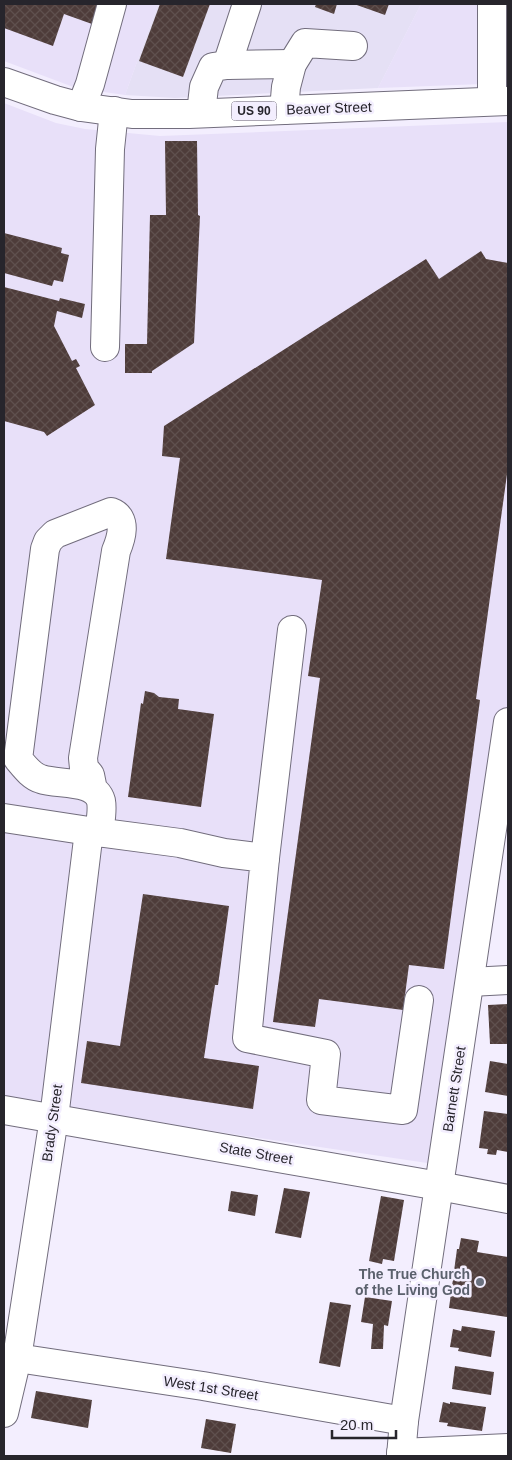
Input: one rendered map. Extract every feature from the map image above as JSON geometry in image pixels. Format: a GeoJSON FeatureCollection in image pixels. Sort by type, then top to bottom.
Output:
{"type":"FeatureCollection","features":[{"type":"Feature","properties":{"kind":"street"},"geometry":{"type":"LineString","coordinates":[[85,95],[112,4]]}},
{"type":"Feature","properties":{"kind":"street"},"geometry":{"type":"LineString","coordinates":[[227,65],[247,4]]}},
{"type":"Feature","properties":{"kind":"street"},"geometry":{"type":"LineString","coordinates":[[498,8],[500,101]]}},
{"type":"Feature","properties":{"kind":"street"},"geometry":{"type":"LineString","coordinates":[[284,110],[286,87],[292,64],[305,43],[353,46]]}},
{"type":"Feature","properties":{"kind":"street"},"geometry":{"type":"LineString","coordinates":[[201,113],[204,87],[213,68],[227,65],[292,64]]}},
{"type":"Feature","properties":{"kind":"street","name":"Beaver Street"},"geometry":{"type":"LineString","coordinates":[[4,82],[55,100],[85,95],[114,111],[148,114],[500,101]]}},
{"type":"Feature","properties":{"kind":"street"},"geometry":{"type":"LineString","coordinates":[[106,348],[110,149],[114,111]]}},
{"type":"Feature","properties":{"kind":"street","name":"Brady Street"},"geometry":{"type":"LineString","coordinates":[[4,1413],[17,1358],[54,1118],[94,832],[101,802],[93,790],[85,787],[42,780],[29,772],[18,758],[45,549],[48,541],[55,534],[112,512],[120,517],[122,530],[116,551],[83,758],[84,768],[90,774],[93,790]]}},
{"type":"Feature","properties":{"kind":"street"},"geometry":{"type":"LineString","coordinates":[[292,630],[265,858],[247,1038],[326,1054],[321,1100],[403,1110],[419,1000]]}},
{"type":"Feature","properties":{"kind":"street","name":"Barnett Street"},"geometry":{"type":"LineString","coordinates":[[401,1454],[404,1421],[470,982],[505,774],[508,722]]}},
{"type":"Feature","properties":{"kind":"street"},"geometry":{"type":"LineString","coordinates":[[4,818],[180,843],[224,853],[265,858]]}},
{"type":"Feature","properties":{"kind":"street"},"geometry":{"type":"LineString","coordinates":[[470,982],[508,980]]}},
{"type":"Feature","properties":{"kind":"street","name":"State Street"},"geometry":{"type":"LineString","coordinates":[[4,1110],[508,1199]]}},
{"type":"Feature","properties":{"kind":"street","name":"West 1st Street"},"geometry":{"type":"LineString","coordinates":[[17,1358],[203,1386],[404,1421]]}},
{"type":"Feature","properties":{"kind":"street"},"geometry":{"type":"LineString","coordinates":[[401,1454],[508,1448]]}},
{"type":"Feature","properties":{"kind":"shaded area"},"geometry":{"type":"Polygon","coordinates":[[[4,4],[158,4],[125,95],[76,88],[4,61],[4,4]]]}},
{"type":"Feature","properties":{"kind":"shaded area"},"geometry":{"type":"Polygon","coordinates":[[[158,4],[421,4],[378,88],[175,98],[125,95],[158,4]]]}},
{"type":"Feature","properties":{"kind":"shaded area"},"geometry":{"type":"Polygon","coordinates":[[[421,4],[508,4],[508,83],[378,88],[421,4]]]}},
{"type":"Feature","properties":{"kind":"shaded area"},"geometry":{"type":"Polygon","coordinates":[[[4,103],[56,123],[85,129],[160,136],[508,122],[508,763],[434,1164],[4,1099],[4,103]]]}},
{"type":"Feature","properties":{"kind":"building"},"geometry":{"type":"Polygon","coordinates":[[[4,4],[99,4],[92,24],[64,14],[53,46],[4,28],[4,4]]]}},
{"type":"Feature","properties":{"kind":"building"},"geometry":{"type":"Polygon","coordinates":[[[160,4],[210,4],[183,77],[139,61],[160,4]]]}},
{"type":"Feature","properties":{"kind":"building"},"geometry":{"type":"Polygon","coordinates":[[[316,4],[337,4],[334,14],[315,7],[316,4]]]}},
{"type":"Feature","properties":{"kind":"building"},"geometry":{"type":"Polygon","coordinates":[[[354,4],[389,4],[385,15],[354,4]]]}},
{"type":"Feature","properties":{"kind":"building"},"geometry":{"type":"Polygon","coordinates":[[[165,141],[197,141],[198,215],[200,216],[194,343],[152,371],[152,373],[125,373],[125,344],[147,344],[150,215],[166,215],[165,141]]]}},
{"type":"Feature","properties":{"kind":"building"},"geometry":{"type":"Polygon","coordinates":[[[4,233],[62,248],[61,253],[69,255],[63,282],[54,280],[52,286],[4,273],[4,233]]]}},
{"type":"Feature","properties":{"kind":"building"},"geometry":{"type":"Polygon","coordinates":[[[481,251],[486,259],[508,263],[508,467],[476,699],[480,700],[444,969],[409,965],[403,1010],[319,999],[315,1027],[273,1022],[320,678],[308,676],[322,580],[166,559],[180,458],[162,456],[164,426],[426,259],[439,279],[481,251]]]}},
{"type":"Feature","properties":{"kind":"building"},"geometry":{"type":"Polygon","coordinates":[[[4,287],[59,301],[60,298],[85,304],[82,318],[57,311],[54,326],[72,361],[76,359],[80,366],[76,368],[95,405],[47,436],[44,432],[4,421],[4,287]]]}},
{"type":"Feature","properties":{"kind":"building"},"geometry":{"type":"Polygon","coordinates":[[[145,691],[154,693],[159,697],[179,699],[178,709],[214,714],[201,807],[128,797],[141,703],[143,704],[145,691]]]}},
{"type":"Feature","properties":{"kind":"building"},"geometry":{"type":"Polygon","coordinates":[[[143,894],[229,906],[218,985],[215,985],[204,1058],[259,1066],[253,1109],[81,1083],[87,1041],[120,1046],[143,894]]]}},
{"type":"Feature","properties":{"kind":"building"},"geometry":{"type":"Polygon","coordinates":[[[508,1004],[508,1044],[490,1044],[488,1005],[508,1004]]]}},
{"type":"Feature","properties":{"kind":"building"},"geometry":{"type":"Polygon","coordinates":[[[490,1061],[508,1064],[508,1096],[485,1092],[490,1061]]]}},
{"type":"Feature","properties":{"kind":"building"},"geometry":{"type":"Polygon","coordinates":[[[484,1111],[508,1114],[508,1152],[497,1150],[496,1155],[487,1154],[488,1149],[479,1148],[484,1111]]]}},
{"type":"Feature","properties":{"kind":"building"},"geometry":{"type":"Polygon","coordinates":[[[284,1188],[310,1192],[301,1238],[275,1233],[284,1188]]]}},
{"type":"Feature","properties":{"kind":"building"},"geometry":{"type":"Polygon","coordinates":[[[231,1191],[258,1195],[255,1216],[228,1211],[231,1191]]]}},
{"type":"Feature","properties":{"kind":"building"},"geometry":{"type":"Polygon","coordinates":[[[381,1196],[404,1200],[394,1261],[383,1259],[382,1264],[369,1261],[381,1196]]]}},
{"type":"Feature","properties":{"kind":"building","name":"The True Church of the Living God"},"geometry":{"type":"Polygon","coordinates":[[[461,1238],[479,1241],[477,1252],[508,1257],[507,1317],[449,1308],[457,1249],[459,1249],[461,1238]]]}},
{"type":"Feature","properties":{"kind":"building"},"geometry":{"type":"Polygon","coordinates":[[[365,1297],[392,1301],[388,1326],[384,1325],[383,1349],[371,1349],[373,1324],[361,1322],[365,1297]]]}},
{"type":"Feature","properties":{"kind":"building"},"geometry":{"type":"Polygon","coordinates":[[[330,1302],[351,1305],[340,1367],[319,1363],[330,1302]]]}},
{"type":"Feature","properties":{"kind":"building"},"geometry":{"type":"Polygon","coordinates":[[[462,1326],[495,1331],[491,1357],[458,1351],[459,1348],[450,1347],[453,1329],[461,1331],[462,1326]]]}},
{"type":"Feature","properties":{"kind":"building"},"geometry":{"type":"Polygon","coordinates":[[[455,1366],[494,1372],[491,1395],[452,1389],[455,1366]]]}},
{"type":"Feature","properties":{"kind":"building"},"geometry":{"type":"Polygon","coordinates":[[[36,1391],[92,1400],[88,1428],[31,1418],[36,1391]]]}},
{"type":"Feature","properties":{"kind":"building"},"geometry":{"type":"Polygon","coordinates":[[[443,1402],[486,1407],[482,1431],[447,1426],[448,1423],[439,1422],[443,1402]]]}},
{"type":"Feature","properties":{"kind":"building"},"geometry":{"type":"Polygon","coordinates":[[[206,1419],[236,1424],[231,1453],[201,1448],[206,1419]]]}},
{"type":"Feature","properties":{"kind":"place","name":"The True Church of the Living God"},"geometry":{"type":"Point","coordinates":[480,1282]}}]}
